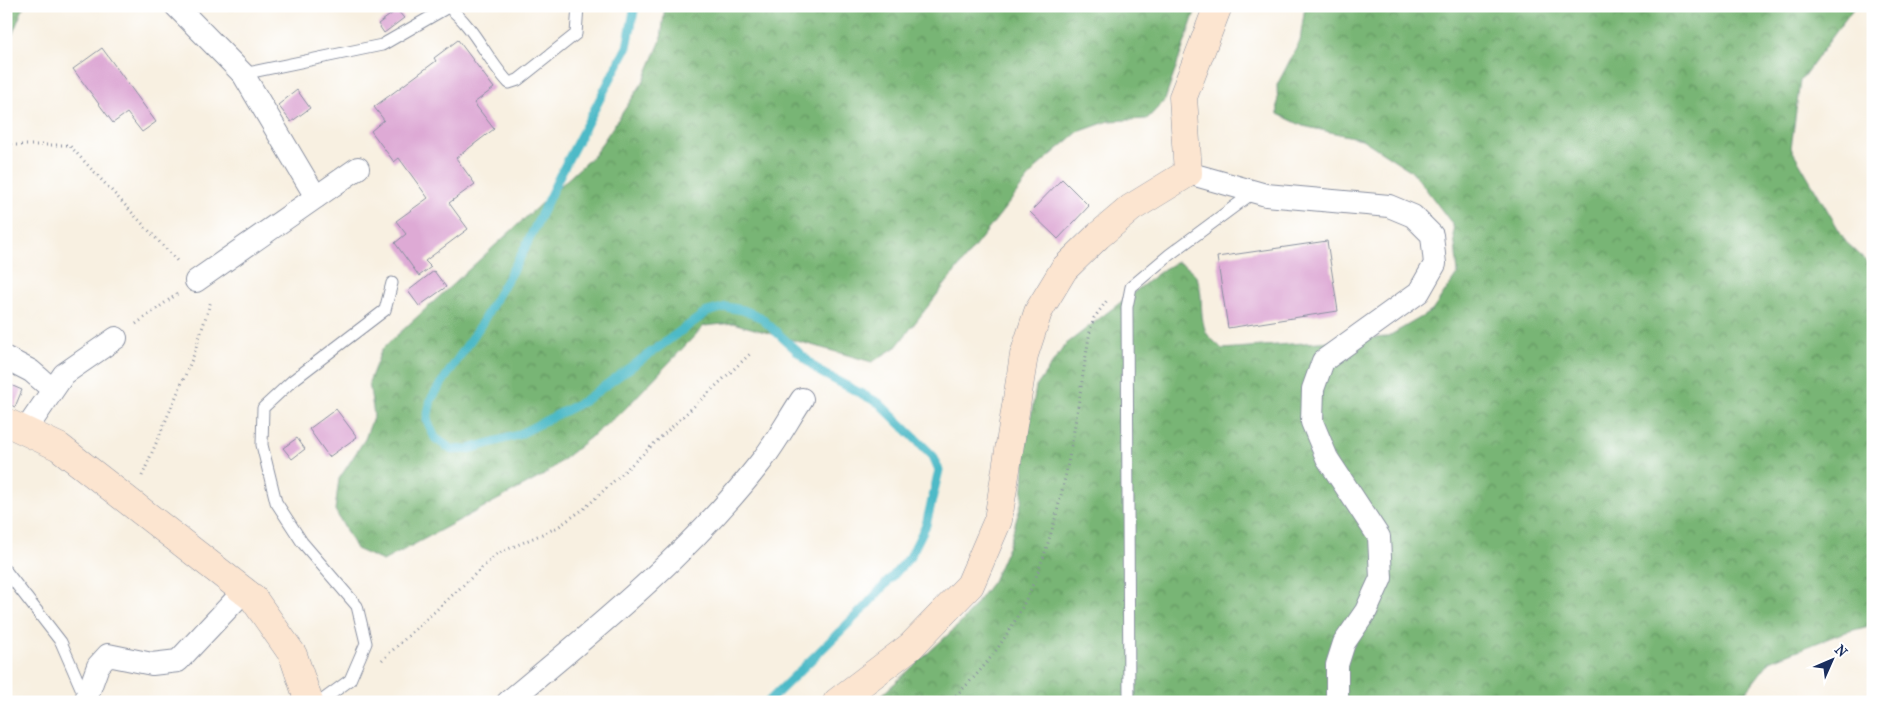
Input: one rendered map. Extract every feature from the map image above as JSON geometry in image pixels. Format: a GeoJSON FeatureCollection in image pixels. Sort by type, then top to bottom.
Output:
{"type":"FeatureCollection","features":[{"type":"Feature","properties":{"kind":"street"},"geometry":{"type":"LineString","coordinates":[[176,6],[243,74],[316,197]]}},
{"type":"Feature","properties":{"kind":"street"},"geometry":{"type":"LineString","coordinates":[[1188,173],[1183,97],[1218,6]]}},
{"type":"Feature","properties":{"kind":"street"},"geometry":{"type":"LineString","coordinates":[[196,281],[358,168]]}},
{"type":"Feature","properties":{"kind":"street"},"geometry":{"type":"LineString","coordinates":[[837,702],[911,646],[970,585],[998,520],[1024,355],[1038,312],[1064,269],[1098,236],[1131,208],[1188,173],[1266,195],[1389,206],[1412,216],[1432,235],[1435,264],[1419,292],[1322,361],[1313,389],[1312,422],[1327,458],[1379,537],[1381,578],[1366,611],[1344,643],[1337,665],[1337,702]]}},
{"type":"Feature","properties":{"kind":"street"},"geometry":{"type":"LineString","coordinates":[[116,338],[64,374],[15,427],[59,447],[253,598],[294,655],[310,702]]}},
{"type":"Feature","properties":{"kind":"street"},"geometry":{"type":"LineString","coordinates":[[6,358],[30,371],[52,389]]}},
{"type":"Feature","properties":{"kind":"street"},"geometry":{"type":"LineString","coordinates":[[508,702],[649,581],[712,519],[761,462],[802,400]]}},
{"type":"Feature","properties":{"kind":"street"},"geometry":{"type":"LineString","coordinates":[[85,700],[98,666],[108,656],[152,664],[178,661],[244,591]]}},
{"type":"Feature","properties":{"kind":"lane"},"geometry":{"type":"LineString","coordinates":[[243,74],[382,45],[448,7],[459,15],[499,72],[509,83],[518,80],[576,34],[578,6]]}},
{"type":"Feature","properties":{"kind":"lane"},"geometry":{"type":"LineString","coordinates":[[1129,702],[1128,307],[1131,286],[1169,255],[1254,192]]}},
{"type":"Feature","properties":{"kind":"lane"},"geometry":{"type":"LineString","coordinates":[[320,702],[350,680],[366,644],[357,606],[302,542],[276,502],[262,445],[264,408],[292,381],[385,310],[392,282]]}},
{"type":"Feature","properties":{"kind":"lane"},"geometry":{"type":"LineString","coordinates":[[6,571],[61,642],[85,700]]}},
{"type":"Feature","properties":{"kind":"path"},"geometry":{"type":"LineString","coordinates":[[6,145],[69,145],[212,297],[193,357],[130,502]]}},
{"type":"Feature","properties":{"kind":"path"},"geometry":{"type":"LineString","coordinates":[[116,338],[196,281]]}},
{"type":"Feature","properties":{"kind":"path"},"geometry":{"type":"LineString","coordinates":[[948,702],[982,670],[1006,639],[1035,582],[1056,519],[1094,318],[1110,296],[1131,286]]}},
{"type":"Feature","properties":{"kind":"path"},"geometry":{"type":"LineString","coordinates":[[350,680],[372,669],[497,554],[558,527],[585,508],[750,354]]}},
{"type":"Feature","properties":{"kind":"green space"},"geometry":{"type":"Polygon","coordinates":[[[6,6],[24,6],[6,50],[6,6]]]}},
{"type":"Feature","properties":{"kind":"green space"},"geometry":{"type":"Polygon","coordinates":[[[665,6],[1197,6],[1165,100],[1147,119],[1109,121],[1078,132],[1038,166],[896,347],[872,362],[733,323],[704,326],[624,410],[544,475],[383,561],[356,549],[335,510],[339,479],[365,439],[374,415],[369,382],[382,349],[594,155],[643,82],[661,40],[665,6]]]}},
{"type":"Feature","properties":{"kind":"green space"},"geometry":{"type":"Polygon","coordinates":[[[1305,6],[1855,6],[1800,81],[1791,148],[1846,242],[1873,267],[1873,625],[1842,633],[1770,661],[1738,702],[874,702],[962,622],[993,581],[1010,542],[1022,500],[1025,452],[1036,387],[1065,345],[1164,269],[1177,262],[1188,268],[1195,275],[1199,283],[1203,322],[1206,332],[1222,349],[1387,337],[1432,311],[1458,273],[1453,225],[1413,172],[1362,139],[1303,126],[1278,114],[1277,85],[1300,41],[1305,6]]]}},
{"type":"Feature","properties":{"kind":"building"},"geometry":{"type":"Polygon","coordinates":[[[397,10],[404,18],[384,33],[378,24],[397,10]]]}},
{"type":"Feature","properties":{"kind":"building"},"geometry":{"type":"Polygon","coordinates":[[[458,40],[494,88],[474,103],[494,129],[456,158],[475,184],[449,203],[468,229],[425,261],[431,267],[419,276],[395,243],[406,234],[396,221],[428,198],[399,158],[394,162],[371,131],[384,120],[374,107],[436,61],[434,58],[458,40]]]}},
{"type":"Feature","properties":{"kind":"building"},"geometry":{"type":"Polygon","coordinates":[[[102,48],[156,122],[142,132],[127,113],[113,123],[73,69],[102,48]]]}},
{"type":"Feature","properties":{"kind":"building"},"geometry":{"type":"Polygon","coordinates":[[[297,90],[310,108],[291,122],[278,105],[297,90]]]}},
{"type":"Feature","properties":{"kind":"building"},"geometry":{"type":"Polygon","coordinates":[[[1062,179],[1089,206],[1058,239],[1030,212],[1062,179]]]}},
{"type":"Feature","properties":{"kind":"building"},"geometry":{"type":"Polygon","coordinates":[[[1327,241],[1338,311],[1228,328],[1217,257],[1327,241]]]}},
{"type":"Feature","properties":{"kind":"building"},"geometry":{"type":"Polygon","coordinates":[[[434,271],[446,287],[419,306],[408,291],[434,271]]]}},
{"type":"Feature","properties":{"kind":"building"},"geometry":{"type":"Polygon","coordinates":[[[6,383],[22,390],[15,407],[6,403],[6,383]]]}},
{"type":"Feature","properties":{"kind":"building"},"geometry":{"type":"Polygon","coordinates":[[[336,409],[357,437],[329,457],[309,429],[336,409]]]}},
{"type":"Feature","properties":{"kind":"building"},"geometry":{"type":"Polygon","coordinates":[[[297,438],[305,449],[292,459],[283,448],[297,438]]]}},
{"type":"Feature","properties":{"kind":"waterway"},"geometry":{"type":"LineString","coordinates":[[635,6],[627,47],[560,175],[523,252],[480,326],[431,399],[427,420],[435,438],[452,450],[469,449],[518,435],[584,401],[707,312],[726,307],[743,310],[760,317],[820,372],[879,403],[933,456],[939,470],[926,525],[910,557],[863,609],[768,702]]}}]}
